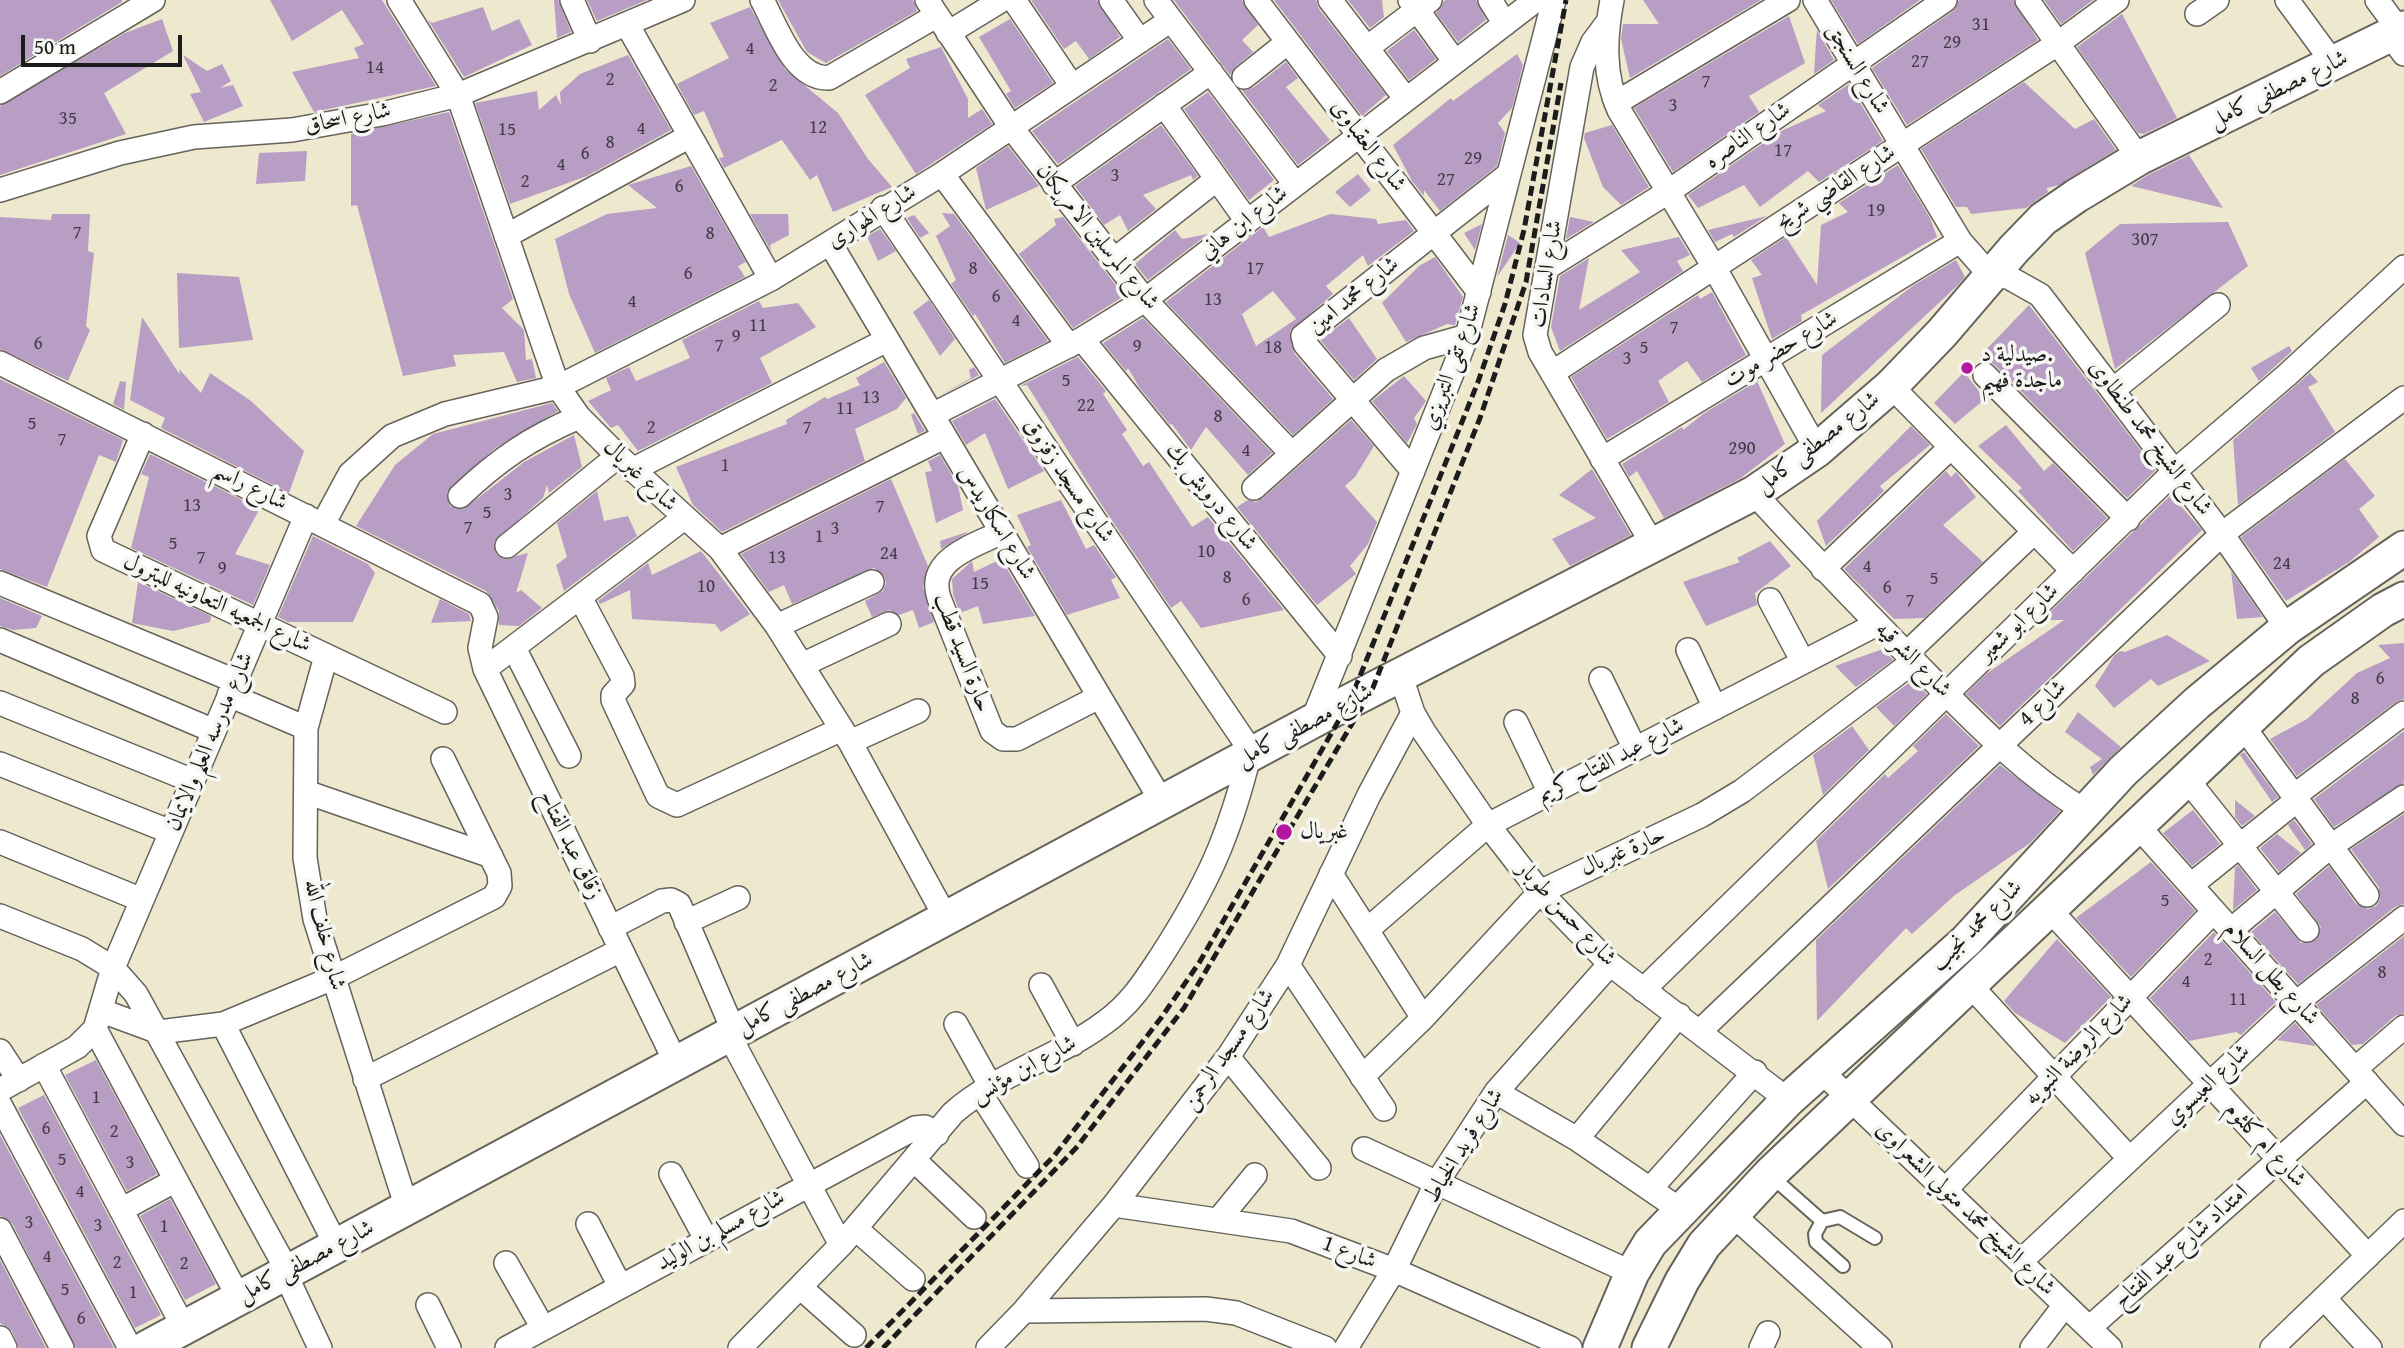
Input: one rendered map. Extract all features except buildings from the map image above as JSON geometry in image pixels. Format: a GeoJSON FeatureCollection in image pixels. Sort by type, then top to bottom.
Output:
{"type":"FeatureCollection","features":[{"type":"Feature","properties":{"kind":"main road","name":"شارع مصطفى كامل"},"geometry":{"type":"LineString","coordinates":[[146,1348],[1312,722],[1754,494],[1817,450],[1891,386],[2043,219],[2139,158],[2334,64],[2399,37]]}},
{"type":"Feature","properties":{"kind":"main road","name":"شارع محمد نجيب"},"geometry":{"type":"LineString","coordinates":[[1600,1348],[1632,1273],[1650,1243],[1679,1209],[1788,1100],[1966,941],[2123,771],[2239,666],[2287,628],[2404,549]]}},
{"type":"Feature","properties":{"kind":"main road","name":"شارع محمد نجيب"},"geometry":{"type":"LineString","coordinates":[[1649,1348],[1682,1281],[1704,1245],[1770,1174],[2311,661],[2383,610],[2404,599]]}},
{"type":"Feature","properties":{"kind":"main road"},"geometry":{"type":"LineString","coordinates":[[2239,666],[2271,698]]}},
{"type":"Feature","properties":{"kind":"street","name":"شارع غبريال"},"geometry":{"type":"LineString","coordinates":[[399,0],[458,95],[558,387],[579,417],[625,463],[720,549],[777,626],[846,736],[946,918]]}},
{"type":"Feature","properties":{"kind":"street"},"geometry":{"type":"LineString","coordinates":[[572,0],[590,41]]}},
{"type":"Feature","properties":{"kind":"street","name":"شارع اسحاق"},"geometry":{"type":"LineString","coordinates":[[0,190],[120,153],[194,137],[292,130],[382,114],[458,95],[628,26],[683,0]]}},
{"type":"Feature","properties":{"kind":"street"},"geometry":{"type":"LineString","coordinates":[[762,0],[801,69],[819,79],[829,78],[937,16],[1002,0]]}},
{"type":"Feature","properties":{"kind":"street"},"geometry":{"type":"LineString","coordinates":[[1014,0],[1072,86]]}},
{"type":"Feature","properties":{"kind":"street"},"geometry":{"type":"LineString","coordinates":[[1111,0],[1140,41]]}},
{"type":"Feature","properties":{"kind":"street"},"geometry":{"type":"LineString","coordinates":[[1156,0],[1295,184]]}},
{"type":"Feature","properties":{"kind":"street","name":"شارع العقباوى"},"geometry":{"type":"LineString","coordinates":[[1256,0],[1479,292]]}},
{"type":"Feature","properties":{"kind":"street"},"geometry":{"type":"LineString","coordinates":[[1330,0],[1406,100]]}},
{"type":"Feature","properties":{"kind":"street"},"geometry":{"type":"LineString","coordinates":[[1490,0],[1506,24]]}},
{"type":"Feature","properties":{"kind":"street","name":"شارع ابن هاني"},"geometry":{"type":"LineString","coordinates":[[932,415],[1001,383],[1076,342],[1145,299],[1536,0]]}},
{"type":"Feature","properties":{"kind":"street","name":"شارع تقى التبريزي"},"geometry":{"type":"LineString","coordinates":[[1312,722],[1467,336],[1553,0]]}},
{"type":"Feature","properties":{"kind":"street"},"geometry":{"type":"LineString","coordinates":[[1616,103],[1788,0]]}},
{"type":"Feature","properties":{"kind":"street","name":"شارع السنجق"},"geometry":{"type":"LineString","coordinates":[[1815,0],[1961,241],[1991,276]]}},
{"type":"Feature","properties":{"kind":"street","name":"شارع الناصره"},"geometry":{"type":"LineString","coordinates":[[1548,267],[1668,192],[1945,0]]}},
{"type":"Feature","properties":{"kind":"street"},"geometry":{"type":"LineString","coordinates":[[2027,0],[2139,158]]}},
{"type":"Feature","properties":{"kind":"street","name":"شارع القاضي شريح"},"geometry":{"type":"LineString","coordinates":[[1552,373],[2057,44],[2117,0]]}},
{"type":"Feature","properties":{"kind":"street"},"geometry":{"type":"LineString","coordinates":[[2197,14],[2217,0]]}},
{"type":"Feature","properties":{"kind":"street"},"geometry":{"type":"LineString","coordinates":[[2287,0],[2334,64]]}},
{"type":"Feature","properties":{"kind":"street"},"geometry":{"type":"LineString","coordinates":[[2377,0],[2399,37]]}},
{"type":"Feature","properties":{"kind":"street"},"geometry":{"type":"LineString","coordinates":[[0,92],[150,1]]}},
{"type":"Feature","properties":{"kind":"street"},"geometry":{"type":"LineString","coordinates":[[1367,48],[1419,3],[1455,62]]}},
{"type":"Feature","properties":{"kind":"street"},"geometry":{"type":"LineString","coordinates":[[1610,11],[1608,76],[1616,103],[1714,267],[1817,450]]}},
{"type":"Feature","properties":{"kind":"street","name":"شارع السادات"},"geometry":{"type":"LineString","coordinates":[[1610,11],[1582,67],[1535,335],[1540,352],[1653,545]]}},
{"type":"Feature","properties":{"kind":"street","name":"شارع المرسلين الامريكان"},"geometry":{"type":"LineString","coordinates":[[937,16],[1011,127],[1145,299],[1292,454]]}},
{"type":"Feature","properties":{"kind":"street","name":"شارع الهوارى"},"geometry":{"type":"LineString","coordinates":[[558,387],[771,279],[942,174],[1171,20]]}},
{"type":"Feature","properties":{"kind":"street"},"geometry":{"type":"LineString","coordinates":[[628,26],[771,279]]}},
{"type":"Feature","properties":{"kind":"street"},"geometry":{"type":"LineString","coordinates":[[1244,77],[1288,42]]}},
{"type":"Feature","properties":{"kind":"street"},"geometry":{"type":"LineString","coordinates":[[1054,184],[1211,72]]}},
{"type":"Feature","properties":{"kind":"street"},"geometry":{"type":"LineString","coordinates":[[1164,105],[1247,221]]}},
{"type":"Feature","properties":{"kind":"street"},"geometry":{"type":"LineString","coordinates":[[506,236],[690,136]]}},
{"type":"Feature","properties":{"kind":"street","name":"شارع درويش بك"},"geometry":{"type":"LineString","coordinates":[[942,174],[1076,342],[1340,656]]}},
{"type":"Feature","properties":{"kind":"street","name":"شارع محمد امين"},"geometry":{"type":"LineString","coordinates":[[1413,471],[1305,344],[1304,334],[1509,174]]}},
{"type":"Feature","properties":{"kind":"street"},"geometry":{"type":"LineString","coordinates":[[1114,260],[1217,179]]}},
{"type":"Feature","properties":{"kind":"street","name":"شارع مسجد زقزوق"},"geometry":{"type":"LineString","coordinates":[[883,208],[1251,755]]}},
{"type":"Feature","properties":{"kind":"street","name":"شارع حضر موت"},"geometry":{"type":"LineString","coordinates":[[1602,459],[1961,241]]}},
{"type":"Feature","properties":{"kind":"street","name":"شارع اسكاريدس"},"geometry":{"type":"LineString","coordinates":[[830,243],[1162,802]]}},
{"type":"Feature","properties":{"kind":"street","name":"شارع ابو شعير"},"geometry":{"type":"LineString","coordinates":[[1643,990],[2175,471],[2287,375],[2404,267]]}},
{"type":"Feature","properties":{"kind":"street","name":"شارع الشيخ محمد طنطاوى"},"geometry":{"type":"LineString","coordinates":[[1991,276],[2008,277],[2040,295],[2222,534],[2287,628]]}},
{"type":"Feature","properties":{"kind":"street"},"geometry":{"type":"LineString","coordinates":[[2113,390],[2218,305]]}},
{"type":"Feature","properties":{"kind":"street"},"geometry":{"type":"LineString","coordinates":[[1254,488],[1386,370],[1424,348],[1467,336]]}},
{"type":"Feature","properties":{"kind":"street"},"geometry":{"type":"LineString","coordinates":[[507,546],[625,463],[887,340]]}},
{"type":"Feature","properties":{"kind":"street","name":"شارع راسم"},"geometry":{"type":"LineString","coordinates":[[0,363],[476,600],[484,610],[486,623]]}},
{"type":"Feature","properties":{"kind":"street"},"geometry":{"type":"LineString","coordinates":[[1985,375],[2128,519]]}},
{"type":"Feature","properties":{"kind":"street"},"geometry":{"type":"LineString","coordinates":[[1891,386],[2073,571]]}},
{"type":"Feature","properties":{"kind":"street","name":"شارع مدرسه العلم والايمان"},"geometry":{"type":"LineString","coordinates":[[99,1020],[113,968],[232,688],[260,624],[314,520],[350,474],[392,436],[445,414],[558,387]]}},
{"type":"Feature","properties":{"kind":"street","name":"شارع 4"},"geometry":{"type":"LineString","coordinates":[[1700,1031],[2222,534],[2404,398]]}},
{"type":"Feature","properties":{"kind":"street"},"geometry":{"type":"LineString","coordinates":[[460,496],[495,463],[525,442],[579,417]]}},
{"type":"Feature","properties":{"kind":"street","name":"شارع الجمعيه التعاونيه للبترول"},"geometry":{"type":"LineString","coordinates":[[143,434],[99,536],[103,550],[445,712]]}},
{"type":"Feature","properties":{"kind":"street"},"geometry":{"type":"LineString","coordinates":[[720,549],[944,436]]}},
{"type":"Feature","properties":{"kind":"street"},"geometry":{"type":"LineString","coordinates":[[1824,569],[1951,447]]}},
{"type":"Feature","properties":{"kind":"street","name":"شارع الشرقيه"},"geometry":{"type":"LineString","coordinates":[[1754,494],[1877,624],[2000,746],[2044,786],[2085,811]]}},
{"type":"Feature","properties":{"kind":"street"},"geometry":{"type":"LineString","coordinates":[[485,669],[684,518]]}},
{"type":"Feature","properties":{"kind":"street","name":"حارة السيد قطب"},"geometry":{"type":"LineString","coordinates":[[1002,532],[951,558],[939,572],[936,581],[939,598],[992,731],[1003,739],[1017,739],[1099,697]]}},
{"type":"Feature","properties":{"kind":"street","name":"حارة غبريال"},"geometry":{"type":"LineString","coordinates":[[1362,1077],[1423,1018],[1540,892],[1702,815],[1742,791],[1910,657],[2034,532]]}},
{"type":"Feature","properties":{"kind":"street"},"geometry":{"type":"LineString","coordinates":[[777,626],[872,582]]}},
{"type":"Feature","properties":{"kind":"street"},"geometry":{"type":"LineString","coordinates":[[0,583],[232,688],[306,728]]}},
{"type":"Feature","properties":{"kind":"street"},"geometry":{"type":"LineString","coordinates":[[580,597],[622,676],[623,684],[613,695],[613,700],[658,796],[677,804],[846,736],[918,711]]}},
{"type":"Feature","properties":{"kind":"street"},"geometry":{"type":"LineString","coordinates":[[1770,600],[1803,662]]}},
{"type":"Feature","properties":{"kind":"street","name":"زقاق عبد الفتاح"},"geometry":{"type":"LineString","coordinates":[[486,623],[481,648],[485,669],[676,1063]]}},
{"type":"Feature","properties":{"kind":"street"},"geometry":{"type":"LineString","coordinates":[[803,665],[889,624]]}},
{"type":"Feature","properties":{"kind":"street","name":"شارع عبد الفتاح كريم"},"geometry":{"type":"LineString","coordinates":[[1367,930],[1488,825],[1877,624]]}},
{"type":"Feature","properties":{"kind":"street"},"geometry":{"type":"LineString","coordinates":[[0,640],[214,731]]}},
{"type":"Feature","properties":{"kind":"street"},"geometry":{"type":"LineString","coordinates":[[514,648],[569,757]]}},
{"type":"Feature","properties":{"kind":"street"},"geometry":{"type":"LineString","coordinates":[[1688,650],[1715,708]]}},
{"type":"Feature","properties":{"kind":"street","name":"شارع خلف الله"},"geometry":{"type":"LineString","coordinates":[[326,656],[306,728],[305,858],[315,919],[407,1208]]}},
{"type":"Feature","properties":{"kind":"street","name":"شارع حسن طوبار"},"geometry":{"type":"LineString","coordinates":[[1401,677],[1413,713],[1488,825],[1540,892],[1610,964],[1788,1100]]}},
{"type":"Feature","properties":{"kind":"street"},"geometry":{"type":"LineString","coordinates":[[1601,678],[1634,749]]}},
{"type":"Feature","properties":{"kind":"street"},"geometry":{"type":"LineString","coordinates":[[0,703],[193,781]]}},
{"type":"Feature","properties":{"kind":"street","name":"شارع مسجد الرحمن"},"geometry":{"type":"LineString","coordinates":[[988,1348],[1024,1311],[1114,1205],[1228,1057],[1288,965],[1413,713]]}},
{"type":"Feature","properties":{"kind":"street"},"geometry":{"type":"LineString","coordinates":[[2191,885],[2295,798],[2404,713]]}},
{"type":"Feature","properties":{"kind":"street"},"geometry":{"type":"LineString","coordinates":[[1516,722],[1550,793]]}},
{"type":"Feature","properties":{"kind":"street"},"geometry":{"type":"LineString","coordinates":[[2242,725],[2367,895]]}},
{"type":"Feature","properties":{"kind":"street","name":"شارع ابن مؤنس"},"geometry":{"type":"LineString","coordinates":[[740,1348],[848,1237],[953,1113],[985,1090],[1073,1044],[1105,1023],[1137,993],[1212,871],[1224,843],[1251,755]]}},
{"type":"Feature","properties":{"kind":"street"},"geometry":{"type":"LineString","coordinates":[[99,1020],[159,1032],[223,1024],[333,978],[494,897],[500,879],[443,759]]}},
{"type":"Feature","properties":{"kind":"street"},"geometry":{"type":"LineString","coordinates":[[0,764],[171,832]]}},
{"type":"Feature","properties":{"kind":"street"},"geometry":{"type":"LineString","coordinates":[[2186,778],[2307,930]]}},
{"type":"Feature","properties":{"kind":"street"},"geometry":{"type":"LineString","coordinates":[[306,792],[491,856]]}},
{"type":"Feature","properties":{"kind":"street"},"geometry":{"type":"LineString","coordinates":[[2231,930],[2331,846],[2404,797]]}},
{"type":"Feature","properties":{"kind":"street","name":"شارع بطل السلام"},"geometry":{"type":"LineString","coordinates":[[2137,825],[2361,1076],[2402,1118]]}},
{"type":"Feature","properties":{"kind":"street"},"geometry":{"type":"LineString","coordinates":[[0,842],[142,900]]}},
{"type":"Feature","properties":{"kind":"street"},"geometry":{"type":"LineString","coordinates":[[1331,874],[1423,1018]]}},
{"type":"Feature","properties":{"kind":"street"},"geometry":{"type":"LineString","coordinates":[[686,922],[738,898]]}},
{"type":"Feature","properties":{"kind":"street"},"geometry":{"type":"LineString","coordinates":[[610,928],[667,900],[679,904],[731,1033],[808,1184],[848,1237],[913,1279]]}},
{"type":"Feature","properties":{"kind":"street","name":"شارع ام كلثوم"},"geometry":{"type":"LineString","coordinates":[[2049,909],[2368,1256]]}},
{"type":"Feature","properties":{"kind":"street","name":"شارع الروضة النبويه"},"geometry":{"type":"LineString","coordinates":[[1945,1190],[2214,911]]}},
{"type":"Feature","properties":{"kind":"street"},"geometry":{"type":"LineString","coordinates":[[0,916],[82,949],[113,968],[136,994],[159,1032],[286,1272],[320,1348]]}},
{"type":"Feature","properties":{"kind":"street","name":"شارع العيسوي"},"geometry":{"type":"LineString","coordinates":[[2020,1262],[2296,1003],[2404,918]]}},
{"type":"Feature","properties":{"kind":"street"},"geometry":{"type":"LineString","coordinates":[[365,1079],[621,950]]}},
{"type":"Feature","properties":{"kind":"street","name":"شارع فريد الخياط"},"geometry":{"type":"LineString","coordinates":[[1346,1348],[1394,1270],[1436,1184],[1496,1092],[1610,964]]}},
{"type":"Feature","properties":{"kind":"street"},"geometry":{"type":"LineString","coordinates":[[1288,965],[1384,1109]]}},
{"type":"Feature","properties":{"kind":"street"},"geometry":{"type":"LineString","coordinates":[[1041,985],[1073,1044]]}},
{"type":"Feature","properties":{"kind":"street"},"geometry":{"type":"LineString","coordinates":[[1970,985],[2129,1158]]}},
{"type":"Feature","properties":{"kind":"street"},"geometry":{"type":"LineString","coordinates":[[1577,1139],[1679,1015]]}},
{"type":"Feature","properties":{"kind":"street"},"geometry":{"type":"LineString","coordinates":[[0,1051],[10,1085],[78,1046],[99,1020]]}},
{"type":"Feature","properties":{"kind":"street"},"geometry":{"type":"LineString","coordinates":[[99,1020],[176,1180],[239,1298]]}},
{"type":"Feature","properties":{"kind":"street"},"geometry":{"type":"LineString","coordinates":[[223,1024],[337,1245]]}},
{"type":"Feature","properties":{"kind":"street"},"geometry":{"type":"LineString","coordinates":[[956,1024],[985,1090],[1027,1166]]}},
{"type":"Feature","properties":{"kind":"street","name":"امتداد شارع عبد الفتاح"},"geometry":{"type":"LineString","coordinates":[[2089,1328],[2279,1159],[2361,1076],[2404,1027]]}},
{"type":"Feature","properties":{"kind":"street"},"geometry":{"type":"LineString","coordinates":[[1228,1057],[1319,1167]]}},
{"type":"Feature","properties":{"kind":"street"},"geometry":{"type":"LineString","coordinates":[[44,1065],[184,1328]]}},
{"type":"Feature","properties":{"kind":"street","name":"شارع الشيخ محمد متولي الشعراوى"},"geometry":{"type":"LineString","coordinates":[[1819,1070],[2110,1348]]}},
{"type":"Feature","properties":{"kind":"street"},"geometry":{"type":"LineString","coordinates":[[1650,1188],[1755,1073]]}},
{"type":"Feature","properties":{"kind":"street"},"geometry":{"type":"LineString","coordinates":[[1496,1092],[1577,1139],[1679,1209]]}},
{"type":"Feature","properties":{"kind":"street"},"geometry":{"type":"LineString","coordinates":[[0,1105],[130,1348]]}},
{"type":"Feature","properties":{"kind":"street","name":"شارع مسلم بن الوليد"},"geometry":{"type":"LineString","coordinates":[[507,1348],[915,1128],[925,1127],[937,1134]]}},
{"type":"Feature","properties":{"kind":"street"},"geometry":{"type":"LineString","coordinates":[[1364,1149],[1632,1273]]}},
{"type":"Feature","properties":{"kind":"street"},"geometry":{"type":"LineString","coordinates":[[914,1160],[974,1217]]}},
{"type":"Feature","properties":{"kind":"street"},"geometry":{"type":"LineString","coordinates":[[671,1174],[706,1239]]}},
{"type":"Feature","properties":{"kind":"street"},"geometry":{"type":"LineString","coordinates":[[1220,1218],[1255,1175]]}},
{"type":"Feature","properties":{"kind":"street"},"geometry":{"type":"LineString","coordinates":[[121,1210],[176,1180]]}},
{"type":"Feature","properties":{"kind":"street","name":"شارع 1"},"geometry":{"type":"LineString","coordinates":[[1114,1205],[1291,1230],[1394,1270],[1570,1348]]}},
{"type":"Feature","properties":{"kind":"street"},"geometry":{"type":"LineString","coordinates":[[1732,1214],[1880,1348]]}},
{"type":"Feature","properties":{"kind":"street"},"geometry":{"type":"LineString","coordinates":[[587,1224],[620,1286]]}},
{"type":"Feature","properties":{"kind":"street"},"geometry":{"type":"LineString","coordinates":[[2272,1348],[2402,1227]]}},
{"type":"Feature","properties":{"kind":"street"},"geometry":{"type":"LineString","coordinates":[[0,1230],[62,1348]]}},
{"type":"Feature","properties":{"kind":"street"},"geometry":{"type":"LineString","coordinates":[[506,1263],[543,1328]]}},
{"type":"Feature","properties":{"kind":"street"},"geometry":{"type":"LineString","coordinates":[[800,1287],[855,1335]]}},
{"type":"Feature","properties":{"kind":"street"},"geometry":{"type":"LineString","coordinates":[[2324,1298],[2370,1348]]}},
{"type":"Feature","properties":{"kind":"street"},"geometry":{"type":"LineString","coordinates":[[428,1305],[449,1348]]}},
{"type":"Feature","properties":{"kind":"street"},"geometry":{"type":"LineString","coordinates":[[2032,1348],[2065,1305]]}},
{"type":"Feature","properties":{"kind":"street"},"geometry":{"type":"LineString","coordinates":[[1024,1311],[1206,1309],[1236,1313],[1325,1348]]}},
{"type":"Feature","properties":{"kind":"street"},"geometry":{"type":"LineString","coordinates":[[0,1338],[5,1348]]}},
{"type":"Feature","properties":{"kind":"lane"},"geometry":{"type":"LineString","coordinates":[[1770,1174],[1822,1221]]}},
{"type":"Feature","properties":{"kind":"lane"},"geometry":{"type":"LineString","coordinates":[[1843,1266],[1816,1242],[1815,1234],[1822,1221],[1840,1217],[1875,1238]]}},
{"type":"Feature","properties":{"kind":"railway"},"geometry":{"type":"LineString","coordinates":[[866,1348],[1054,1156],[1161,1018],[1199,963],[1350,701],[1478,382],[1505,304],[1524,230],[1566,0]]}},
{"type":"Feature","properties":{"kind":"railway"},"geometry":{"type":"LineString","coordinates":[[883,1348],[1076,1148],[1184,1008],[1372,690],[1480,418],[1526,282],[1561,83]]}},
{"type":"Feature","properties":{"kind":"place","name":"صيدلية د. ماجدة فهيم"},"geometry":{"type":"Point","coordinates":[1967,368]}},
{"type":"Feature","properties":{"kind":"place","name":"غبريال"},"geometry":{"type":"Point","coordinates":[1284,832]}}]}
